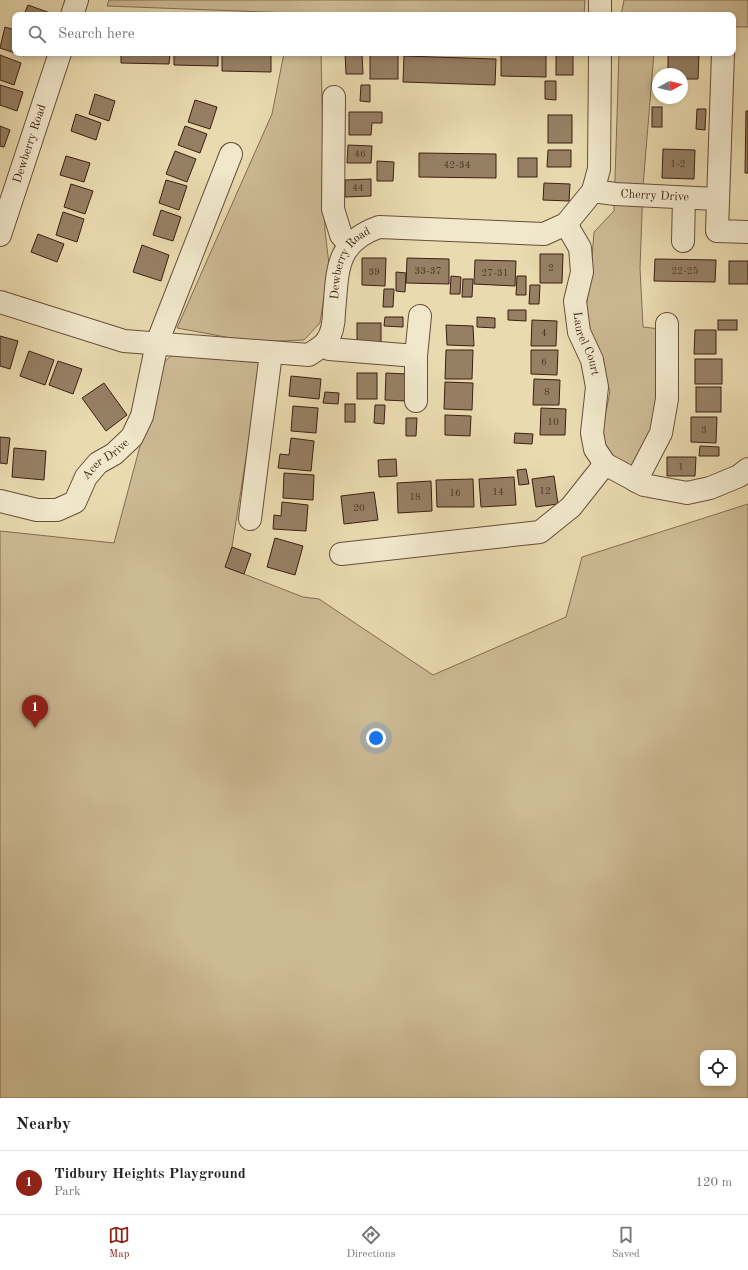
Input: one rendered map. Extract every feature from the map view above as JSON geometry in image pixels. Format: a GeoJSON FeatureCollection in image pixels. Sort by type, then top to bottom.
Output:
{"type":"FeatureCollection","features":[{"type":"Feature","properties":{"kind":"street"},"geometry":{"type":"LineString","coordinates":[[73,12],[77,0]]}},
{"type":"Feature","properties":{"kind":"street"},"geometry":{"type":"LineString","coordinates":[[600,0],[600,12]]}},
{"type":"Feature","properties":{"kind":"street","name":"Dewberry Road"},"geometry":{"type":"LineString","coordinates":[[0,235],[59,56]]}},
{"type":"Feature","properties":{"kind":"street","name":"Dewberry Road"},"geometry":{"type":"LineString","coordinates":[[326,342],[334,323],[339,265],[349,244],[365,232],[379,227],[544,234],[566,224],[593,190],[599,168],[600,56]]}},
{"type":"Feature","properties":{"kind":"street"},"geometry":{"type":"LineString","coordinates":[[723,56],[716,199],[717,231],[748,232]]}},
{"type":"Feature","properties":{"kind":"street"},"geometry":{"type":"LineString","coordinates":[[334,98],[333,209],[341,235],[349,244]]}},
{"type":"Feature","properties":{"kind":"street","name":"Acer Drive"},"geometry":{"type":"LineString","coordinates":[[0,500],[37,510],[57,510],[75,502],[86,476],[98,463],[114,454],[132,437],[142,416],[157,343],[231,154]]}},
{"type":"Feature","properties":{"kind":"street","name":"Cherry Drive"},"geometry":{"type":"LineString","coordinates":[[593,190],[616,194],[716,199]]}},
{"type":"Feature","properties":{"kind":"street"},"geometry":{"type":"LineString","coordinates":[[683,241],[684,198]]}},
{"type":"Feature","properties":{"kind":"street","name":"Laurel Court"},"geometry":{"type":"LineString","coordinates":[[566,224],[580,248],[582,272],[575,301],[579,332],[592,360],[597,387],[592,433],[595,449],[605,464]]}},
{"type":"Feature","properties":{"kind":"street"},"geometry":{"type":"LineString","coordinates":[[0,302],[124,342],[157,343],[308,355],[326,342],[329,349],[416,356]]}},
{"type":"Feature","properties":{"kind":"street"},"geometry":{"type":"LineString","coordinates":[[416,401],[416,356],[420,316]]}},
{"type":"Feature","properties":{"kind":"street"},"geometry":{"type":"LineString","coordinates":[[640,483],[661,433],[667,399],[667,324]]}},
{"type":"Feature","properties":{"kind":"street"},"geometry":{"type":"LineString","coordinates":[[250,519],[271,353]]}},
{"type":"Feature","properties":{"kind":"street"},"geometry":{"type":"LineString","coordinates":[[341,554],[540,532],[571,507],[605,464],[640,483],[687,493],[710,488],[739,476],[748,469]]}},
{"type":"Feature","properties":{"kind":"shaded area"},"geometry":{"type":"Polygon","coordinates":[[[109,0],[585,0],[584,12],[265,12],[107,6],[109,0]]]}},
{"type":"Feature","properties":{"kind":"shaded area"},"geometry":{"type":"Polygon","coordinates":[[[624,0],[748,0],[748,27],[736,27],[736,12],[622,12],[624,0]]]}},
{"type":"Feature","properties":{"kind":"shaded area"},"geometry":{"type":"Polygon","coordinates":[[[283,56],[321,56],[325,231],[329,264],[320,323],[304,340],[253,342],[177,328],[272,114],[283,56]]]}},
{"type":"Feature","properties":{"kind":"shaded area"},"geometry":{"type":"Polygon","coordinates":[[[619,56],[654,56],[643,186],[640,268],[643,327],[660,329],[654,432],[632,471],[607,457],[601,438],[610,391],[584,322],[591,271],[594,232],[614,211],[619,56]]]}},
{"type":"Feature","properties":{"kind":"shaded area"},"geometry":{"type":"Polygon","coordinates":[[[173,354],[261,363],[232,547],[226,567],[303,597],[319,599],[433,675],[566,617],[582,557],[748,504],[748,1098],[0,1098],[0,531],[114,543],[162,364],[173,354]]]}},
{"type":"Feature","properties":{"kind":"building"},"geometry":{"type":"Polygon","coordinates":[[[28,5],[47,12],[25,12],[28,5]]]}},
{"type":"Feature","properties":{"kind":"building"},"geometry":{"type":"Polygon","coordinates":[[[5,27],[12,29],[12,52],[0,48],[5,27]]]}},
{"type":"Feature","properties":{"kind":"building"},"geometry":{"type":"Polygon","coordinates":[[[0,55],[21,63],[14,85],[0,80],[0,55]]]}},
{"type":"Feature","properties":{"kind":"building"},"geometry":{"type":"Polygon","coordinates":[[[121,56],[170,56],[169,64],[121,63],[121,56]]]}},
{"type":"Feature","properties":{"kind":"building"},"geometry":{"type":"Polygon","coordinates":[[[174,56],[218,56],[218,66],[174,65],[174,56]]]}},
{"type":"Feature","properties":{"kind":"building"},"geometry":{"type":"Polygon","coordinates":[[[222,56],[271,56],[271,72],[222,71],[222,56]]]}},
{"type":"Feature","properties":{"kind":"building"},"geometry":{"type":"Polygon","coordinates":[[[345,56],[362,56],[363,74],[346,74],[345,56]]]}},
{"type":"Feature","properties":{"kind":"building"},"geometry":{"type":"Polygon","coordinates":[[[370,56],[398,56],[398,79],[370,79],[370,56]]]}},
{"type":"Feature","properties":{"kind":"building"},"geometry":{"type":"Polygon","coordinates":[[[404,56],[496,59],[495,85],[403,82],[404,56]]]}},
{"type":"Feature","properties":{"kind":"building"},"geometry":{"type":"Polygon","coordinates":[[[501,56],[546,56],[546,77],[501,76],[501,56]]]}},
{"type":"Feature","properties":{"kind":"building"},"geometry":{"type":"Polygon","coordinates":[[[556,56],[573,56],[573,75],[556,75],[556,56]]]}},
{"type":"Feature","properties":{"kind":"building"},"geometry":{"type":"Polygon","coordinates":[[[668,56],[699,56],[698,79],[688,79],[688,68],[668,68],[668,56]]]}},
{"type":"Feature","properties":{"kind":"building"},"geometry":{"type":"Polygon","coordinates":[[[545,81],[556,81],[556,100],[545,99],[545,81]]]}},
{"type":"Feature","properties":{"kind":"building"},"geometry":{"type":"Polygon","coordinates":[[[0,85],[23,92],[17,111],[0,105],[0,85]]]}},
{"type":"Feature","properties":{"kind":"building"},"geometry":{"type":"Polygon","coordinates":[[[361,85],[370,85],[370,102],[360,101],[361,85]]]}},
{"type":"Feature","properties":{"kind":"building"},"geometry":{"type":"Polygon","coordinates":[[[95,94],[115,101],[109,121],[89,114],[95,94]]]}},
{"type":"Feature","properties":{"kind":"building"},"geometry":{"type":"Polygon","coordinates":[[[195,100],[217,107],[210,129],[188,122],[195,100]]]}},
{"type":"Feature","properties":{"kind":"building"},"geometry":{"type":"Polygon","coordinates":[[[652,107],[662,107],[662,127],[652,127],[652,107]]]}},
{"type":"Feature","properties":{"kind":"building"},"geometry":{"type":"Polygon","coordinates":[[[697,109],[706,109],[705,130],[696,129],[697,109]]]}},
{"type":"Feature","properties":{"kind":"building"},"geometry":{"type":"Polygon","coordinates":[[[746,111],[748,111],[748,173],[745,173],[746,111]]]}},
{"type":"Feature","properties":{"kind":"building"},"geometry":{"type":"Polygon","coordinates":[[[349,112],[382,112],[382,123],[372,123],[371,135],[349,135],[349,112]]]}},
{"type":"Feature","properties":{"kind":"building"},"geometry":{"type":"Polygon","coordinates":[[[76,114],[101,123],[96,140],[71,131],[76,114]]]}},
{"type":"Feature","properties":{"kind":"building"},"geometry":{"type":"Polygon","coordinates":[[[548,115],[572,115],[572,143],[548,143],[548,115]]]}},
{"type":"Feature","properties":{"kind":"building"},"geometry":{"type":"Polygon","coordinates":[[[0,126],[10,130],[4,147],[0,146],[0,126]]]}},
{"type":"Feature","properties":{"kind":"building"},"geometry":{"type":"Polygon","coordinates":[[[185,126],[207,134],[200,153],[178,145],[185,126]]]}},
{"type":"Feature","properties":{"kind":"building"},"geometry":{"type":"Polygon","coordinates":[[[348,145],[372,146],[371,163],[347,163],[348,145]]]}},
{"type":"Feature","properties":{"kind":"building"},"geometry":{"type":"Polygon","coordinates":[[[663,149],[695,150],[694,179],[662,178],[663,149]]]}},
{"type":"Feature","properties":{"kind":"building"},"geometry":{"type":"Polygon","coordinates":[[[548,150],[571,150],[571,167],[547,167],[548,150]]]}},
{"type":"Feature","properties":{"kind":"building"},"geometry":{"type":"Polygon","coordinates":[[[175,151],[196,159],[187,182],[166,174],[175,151]]]}},
{"type":"Feature","properties":{"kind":"building"},"geometry":{"type":"Polygon","coordinates":[[[419,153],[496,154],[496,178],[419,177],[419,153]]]}},
{"type":"Feature","properties":{"kind":"building"},"geometry":{"type":"Polygon","coordinates":[[[66,156],[90,163],[84,182],[60,175],[66,156]]]}},
{"type":"Feature","properties":{"kind":"building"},"geometry":{"type":"Polygon","coordinates":[[[518,158],[537,158],[537,177],[518,177],[518,158]]]}},
{"type":"Feature","properties":{"kind":"building"},"geometry":{"type":"Polygon","coordinates":[[[377,161],[394,162],[393,181],[377,181],[377,161]]]}},
{"type":"Feature","properties":{"kind":"building"},"geometry":{"type":"Polygon","coordinates":[[[371,179],[371,196],[345,197],[345,180],[371,179]]]}},
{"type":"Feature","properties":{"kind":"building"},"geometry":{"type":"Polygon","coordinates":[[[166,180],[187,186],[179,210],[159,203],[166,180]]]}},
{"type":"Feature","properties":{"kind":"building"},"geometry":{"type":"Polygon","coordinates":[[[544,183],[570,184],[569,201],[543,200],[544,183]]]}},
{"type":"Feature","properties":{"kind":"building"},"geometry":{"type":"Polygon","coordinates":[[[71,184],[93,191],[85,214],[64,207],[71,184]]]}},
{"type":"Feature","properties":{"kind":"building"},"geometry":{"type":"Polygon","coordinates":[[[161,210],[181,217],[173,241],[153,235],[161,210]]]}},
{"type":"Feature","properties":{"kind":"building"},"geometry":{"type":"Polygon","coordinates":[[[63,212],[84,219],[77,242],[56,235],[63,212]]]}},
{"type":"Feature","properties":{"kind":"building"},"geometry":{"type":"Polygon","coordinates":[[[38,234],[64,244],[57,262],[31,252],[38,234]]]}},
{"type":"Feature","properties":{"kind":"building"},"geometry":{"type":"Polygon","coordinates":[[[142,245],[169,255],[161,281],[133,272],[142,245]]]}},
{"type":"Feature","properties":{"kind":"building"},"geometry":{"type":"Polygon","coordinates":[[[540,254],[563,254],[562,283],[540,283],[540,254]]]}},
{"type":"Feature","properties":{"kind":"building"},"geometry":{"type":"Polygon","coordinates":[[[362,258],[386,258],[385,286],[362,285],[362,258]]]}},
{"type":"Feature","properties":{"kind":"building"},"geometry":{"type":"Polygon","coordinates":[[[407,258],[449,259],[449,284],[406,283],[407,258]]]}},
{"type":"Feature","properties":{"kind":"building"},"geometry":{"type":"Polygon","coordinates":[[[655,259],[716,260],[715,282],[654,281],[655,259]]]}},
{"type":"Feature","properties":{"kind":"building"},"geometry":{"type":"Polygon","coordinates":[[[475,260],[516,261],[515,286],[474,284],[475,260]]]}},
{"type":"Feature","properties":{"kind":"building"},"geometry":{"type":"Polygon","coordinates":[[[729,261],[748,261],[748,284],[729,284],[729,261]]]}},
{"type":"Feature","properties":{"kind":"building"},"geometry":{"type":"Polygon","coordinates":[[[396,272],[406,273],[405,292],[396,291],[396,272]]]}},
{"type":"Feature","properties":{"kind":"building"},"geometry":{"type":"Polygon","coordinates":[[[451,276],[461,277],[460,294],[450,294],[451,276]]]}},
{"type":"Feature","properties":{"kind":"building"},"geometry":{"type":"Polygon","coordinates":[[[517,276],[526,276],[526,295],[516,295],[517,276]]]}},
{"type":"Feature","properties":{"kind":"building"},"geometry":{"type":"Polygon","coordinates":[[[463,279],[473,279],[472,297],[462,297],[463,279]]]}},
{"type":"Feature","properties":{"kind":"building"},"geometry":{"type":"Polygon","coordinates":[[[530,285],[540,285],[539,304],[529,304],[530,285]]]}},
{"type":"Feature","properties":{"kind":"building"},"geometry":{"type":"Polygon","coordinates":[[[384,289],[394,289],[393,307],[383,307],[384,289]]]}},
{"type":"Feature","properties":{"kind":"building"},"geometry":{"type":"Polygon","coordinates":[[[508,310],[526,310],[526,321],[508,320],[508,310]]]}},
{"type":"Feature","properties":{"kind":"building"},"geometry":{"type":"Polygon","coordinates":[[[385,317],[403,317],[403,327],[384,326],[385,317]]]}},
{"type":"Feature","properties":{"kind":"building"},"geometry":{"type":"Polygon","coordinates":[[[477,317],[495,318],[495,328],[477,327],[477,317]]]}},
{"type":"Feature","properties":{"kind":"building"},"geometry":{"type":"Polygon","coordinates":[[[532,320],[557,321],[556,346],[531,346],[532,320]]]}},
{"type":"Feature","properties":{"kind":"building"},"geometry":{"type":"Polygon","coordinates":[[[718,320],[737,320],[737,330],[718,330],[718,320]]]}},
{"type":"Feature","properties":{"kind":"building"},"geometry":{"type":"Polygon","coordinates":[[[357,323],[381,323],[381,342],[357,342],[357,323]]]}},
{"type":"Feature","properties":{"kind":"building"},"geometry":{"type":"Polygon","coordinates":[[[446,325],[473,326],[474,346],[447,345],[446,325]]]}},
{"type":"Feature","properties":{"kind":"building"},"geometry":{"type":"Polygon","coordinates":[[[695,330],[716,330],[716,354],[694,354],[695,330]]]}},
{"type":"Feature","properties":{"kind":"building"},"geometry":{"type":"Polygon","coordinates":[[[0,336],[18,341],[10,369],[0,366],[0,336]]]}},
{"type":"Feature","properties":{"kind":"building"},"geometry":{"type":"Polygon","coordinates":[[[446,350],[473,350],[472,379],[445,379],[446,350]]]}},
{"type":"Feature","properties":{"kind":"building"},"geometry":{"type":"Polygon","coordinates":[[[531,350],[558,350],[557,375],[531,374],[531,350]]]}},
{"type":"Feature","properties":{"kind":"building"},"geometry":{"type":"Polygon","coordinates":[[[29,351],[54,360],[45,385],[20,376],[29,351]]]}},
{"type":"Feature","properties":{"kind":"building"},"geometry":{"type":"Polygon","coordinates":[[[695,359],[722,359],[722,384],[695,384],[695,359]]]}},
{"type":"Feature","properties":{"kind":"building"},"geometry":{"type":"Polygon","coordinates":[[[58,361],[82,369],[73,394],[49,385],[58,361]]]}},
{"type":"Feature","properties":{"kind":"building"},"geometry":{"type":"Polygon","coordinates":[[[357,373],[377,373],[377,399],[357,399],[357,373]]]}},
{"type":"Feature","properties":{"kind":"building"},"geometry":{"type":"Polygon","coordinates":[[[386,373],[407,374],[406,401],[385,400],[386,373]]]}},
{"type":"Feature","properties":{"kind":"building"},"geometry":{"type":"Polygon","coordinates":[[[291,376],[321,379],[319,399],[289,396],[291,376]]]}},
{"type":"Feature","properties":{"kind":"building"},"geometry":{"type":"Polygon","coordinates":[[[534,379],[560,380],[559,405],[533,405],[534,379]]]}},
{"type":"Feature","properties":{"kind":"building"},"geometry":{"type":"Polygon","coordinates":[[[445,382],[473,383],[472,410],[444,409],[445,382]]]}},
{"type":"Feature","properties":{"kind":"building"},"geometry":{"type":"Polygon","coordinates":[[[104,383],[127,415],[106,431],[82,398],[104,383]]]}},
{"type":"Feature","properties":{"kind":"building"},"geometry":{"type":"Polygon","coordinates":[[[696,387],[721,387],[721,412],[696,412],[696,387]]]}},
{"type":"Feature","properties":{"kind":"building"},"geometry":{"type":"Polygon","coordinates":[[[325,392],[339,393],[338,404],[323,403],[325,392]]]}},
{"type":"Feature","properties":{"kind":"building"},"geometry":{"type":"Polygon","coordinates":[[[345,404],[355,404],[355,422],[345,422],[345,404]]]}},
{"type":"Feature","properties":{"kind":"building"},"geometry":{"type":"Polygon","coordinates":[[[375,405],[385,405],[384,424],[374,423],[375,405]]]}},
{"type":"Feature","properties":{"kind":"building"},"geometry":{"type":"Polygon","coordinates":[[[293,406],[318,408],[316,433],[291,431],[293,406]]]}},
{"type":"Feature","properties":{"kind":"building"},"geometry":{"type":"Polygon","coordinates":[[[541,408],[566,409],[565,435],[540,435],[541,408]]]}},
{"type":"Feature","properties":{"kind":"building"},"geometry":{"type":"Polygon","coordinates":[[[445,415],[471,416],[470,436],[445,435],[445,415]]]}},
{"type":"Feature","properties":{"kind":"building"},"geometry":{"type":"Polygon","coordinates":[[[691,417],[717,417],[716,443],[691,442],[691,417]]]}},
{"type":"Feature","properties":{"kind":"building"},"geometry":{"type":"Polygon","coordinates":[[[406,418],[417,418],[416,436],[406,436],[406,418]]]}},
{"type":"Feature","properties":{"kind":"building"},"geometry":{"type":"Polygon","coordinates":[[[515,433],[533,434],[532,444],[514,443],[515,433]]]}},
{"type":"Feature","properties":{"kind":"building"},"geometry":{"type":"Polygon","coordinates":[[[0,437],[10,438],[7,464],[0,463],[0,437]]]}},
{"type":"Feature","properties":{"kind":"building"},"geometry":{"type":"Polygon","coordinates":[[[291,438],[314,441],[311,471],[278,468],[280,454],[289,455],[291,438]]]}},
{"type":"Feature","properties":{"kind":"building"},"geometry":{"type":"Polygon","coordinates":[[[700,446],[719,447],[719,456],[699,456],[700,446]]]}},
{"type":"Feature","properties":{"kind":"building"},"geometry":{"type":"Polygon","coordinates":[[[14,448],[46,451],[44,480],[12,477],[14,448]]]}},
{"type":"Feature","properties":{"kind":"building"},"geometry":{"type":"Polygon","coordinates":[[[667,457],[696,457],[695,476],[667,476],[667,457]]]}},
{"type":"Feature","properties":{"kind":"building"},"geometry":{"type":"Polygon","coordinates":[[[396,459],[397,476],[379,477],[378,460],[396,459]]]}},
{"type":"Feature","properties":{"kind":"building"},"geometry":{"type":"Polygon","coordinates":[[[526,469],[529,484],[519,485],[517,470],[526,469]]]}},
{"type":"Feature","properties":{"kind":"building"},"geometry":{"type":"Polygon","coordinates":[[[284,473],[314,475],[313,500],[283,498],[284,473]]]}},
{"type":"Feature","properties":{"kind":"building"},"geometry":{"type":"Polygon","coordinates":[[[554,476],[558,504],[536,507],[532,479],[554,476]]]}},
{"type":"Feature","properties":{"kind":"building"},"geometry":{"type":"Polygon","coordinates":[[[514,477],[516,505],[481,507],[479,479],[514,477]]]}},
{"type":"Feature","properties":{"kind":"building"},"geometry":{"type":"Polygon","coordinates":[[[473,479],[474,507],[437,507],[436,480],[473,479]]]}},
{"type":"Feature","properties":{"kind":"building"},"geometry":{"type":"Polygon","coordinates":[[[431,481],[432,511],[398,513],[397,483],[431,481]]]}},
{"type":"Feature","properties":{"kind":"building"},"geometry":{"type":"Polygon","coordinates":[[[374,492],[378,520],[344,524],[341,496],[374,492]]]}},
{"type":"Feature","properties":{"kind":"building"},"geometry":{"type":"Polygon","coordinates":[[[282,502],[308,505],[306,531],[273,529],[274,515],[281,516],[282,502]]]}},
{"type":"Feature","properties":{"kind":"building"},"geometry":{"type":"Polygon","coordinates":[[[275,538],[303,546],[295,575],[267,567],[275,538]]]}},
{"type":"Feature","properties":{"kind":"building"},"geometry":{"type":"Polygon","coordinates":[[[232,547],[251,554],[244,574],[225,567],[232,547]]]}},
{"type":"Feature","properties":{"kind":"place","name":"Tidbury Heights Playground"},"geometry":{"type":"Point","coordinates":[35,728]}}]}
